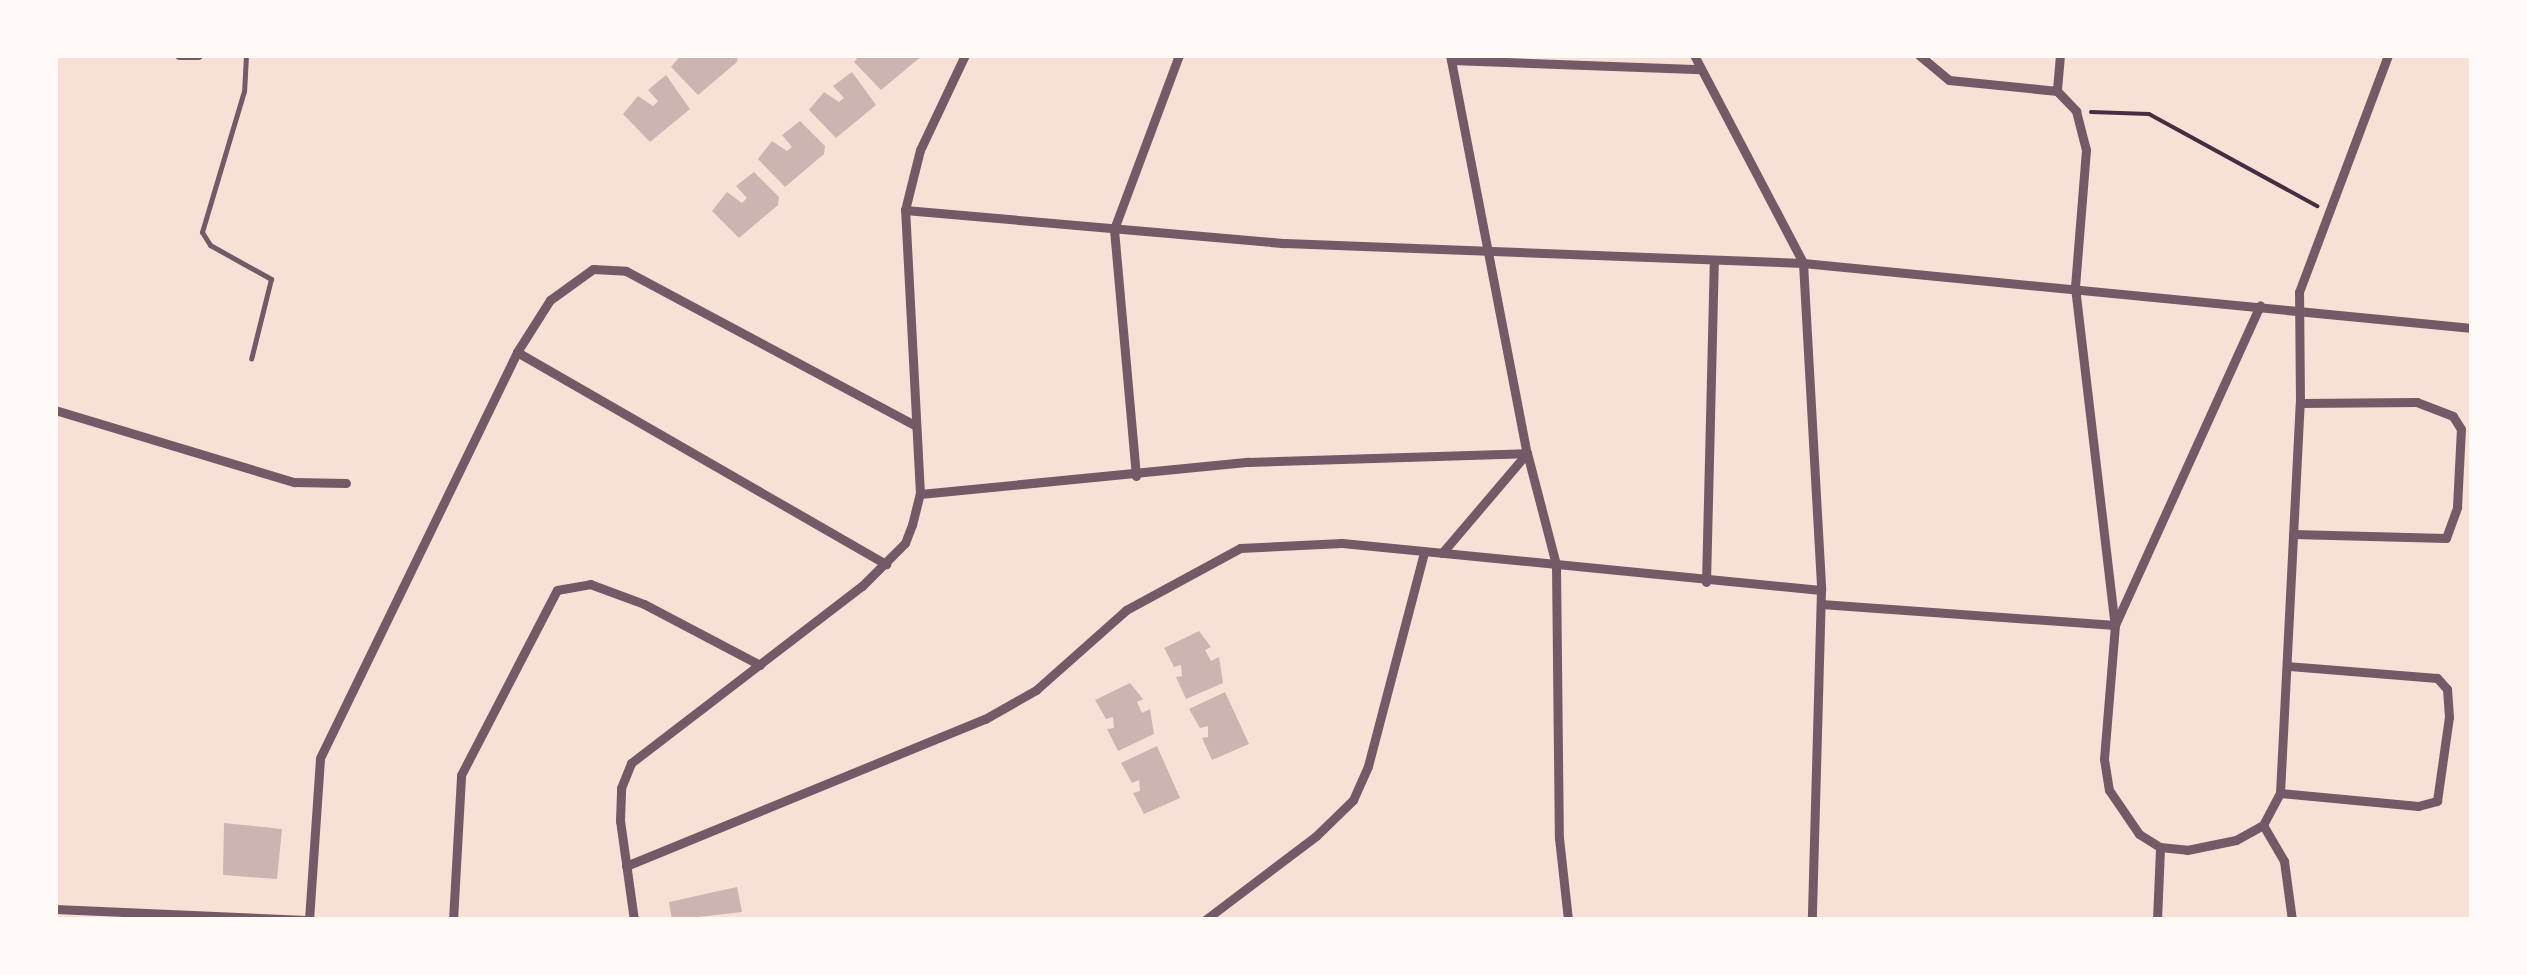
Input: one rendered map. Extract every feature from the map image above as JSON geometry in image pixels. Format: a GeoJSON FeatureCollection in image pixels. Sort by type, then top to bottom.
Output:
{"type":"FeatureCollection","features":[{"type":"Feature","properties":{"kind":"street"},"geometry":{"type":"LineString","coordinates":[[179,55],[198,55]]}},
{"type":"Feature","properties":{"kind":"street"},"geometry":{"type":"LineString","coordinates":[[634,920],[620,788],[631,763],[760,665],[886,564],[905,544],[920,494],[905,210],[920,150],[965,55]]}},
{"type":"Feature","properties":{"kind":"street"},"geometry":{"type":"LineString","coordinates":[[1136,476],[1114,229],[1179,55]]}},
{"type":"Feature","properties":{"kind":"street"},"geometry":{"type":"LineString","coordinates":[[1694,55],[1804,263],[1821,590],[1812,920]]}},
{"type":"Feature","properties":{"kind":"street"},"geometry":{"type":"LineString","coordinates":[[1919,55],[1949,80],[2056,90],[2076,111],[2086,150],[2075,287],[2115,624],[2104,759],[2109,790],[2140,834],[2160,846],[2210,848],[2263,825],[2280,793],[2300,403],[2297,311],[2325,210],[2388,55]]}},
{"type":"Feature","properties":{"kind":"street"},"geometry":{"type":"LineString","coordinates":[[2056,90],[2060,55]]}},
{"type":"Feature","properties":{"kind":"street"},"geometry":{"type":"LineString","coordinates":[[1568,920],[1560,838],[1556,564],[1527,453],[1450,57],[1701,68]]}},
{"type":"Feature","properties":{"kind":"street"},"geometry":{"type":"LineString","coordinates":[[905,210],[1114,229],[1486,251],[1804,263],[2472,328]]}},
{"type":"Feature","properties":{"kind":"street"},"geometry":{"type":"LineString","coordinates":[[1706,582],[1714,262]]}},
{"type":"Feature","properties":{"kind":"street"},"geometry":{"type":"LineString","coordinates":[[55,909],[311,920],[320,758],[517,352],[550,300],[593,269],[610,266],[701,307],[915,425]]}},
{"type":"Feature","properties":{"kind":"street"},"geometry":{"type":"LineString","coordinates":[[2115,624],[2260,305]]}},
{"type":"Feature","properties":{"kind":"street"},"geometry":{"type":"LineString","coordinates":[[517,352],[886,564]]}},
{"type":"Feature","properties":{"kind":"street"},"geometry":{"type":"LineString","coordinates":[[2294,534],[2446,538],[2458,507],[2461,429],[2453,416],[2418,402],[2300,403]]}},
{"type":"Feature","properties":{"kind":"street"},"geometry":{"type":"LineString","coordinates":[[55,410],[294,482],[346,484]]}},
{"type":"Feature","properties":{"kind":"street"},"geometry":{"type":"LineString","coordinates":[[920,494],[1136,476],[1248,462],[1527,453]]}},
{"type":"Feature","properties":{"kind":"street"},"geometry":{"type":"LineString","coordinates":[[1442,553],[1527,453]]}},
{"type":"Feature","properties":{"kind":"street"},"geometry":{"type":"LineString","coordinates":[[626,866],[984,719],[1036,690],[1126,610],[1240,548],[1304,541],[1821,590]]}},
{"type":"Feature","properties":{"kind":"street"},"geometry":{"type":"LineString","coordinates":[[1205,920],[1316,836],[1352,800],[1368,766],[1424,552]]}},
{"type":"Feature","properties":{"kind":"street"},"geometry":{"type":"LineString","coordinates":[[452,920],[461,775],[557,590],[590,584],[760,665]]}},
{"type":"Feature","properties":{"kind":"street"},"geometry":{"type":"LineString","coordinates":[[1821,604],[2115,624]]}},
{"type":"Feature","properties":{"kind":"street"},"geometry":{"type":"LineString","coordinates":[[2280,793],[2418,806],[2437,801],[2445,780],[2447,689],[2437,678],[2288,666]]}},
{"type":"Feature","properties":{"kind":"street"},"geometry":{"type":"LineString","coordinates":[[2263,825],[2284,860],[2292,920]]}},
{"type":"Feature","properties":{"kind":"street"},"geometry":{"type":"LineString","coordinates":[[2157,920],[2160,846]]}},
{"type":"Feature","properties":{"kind":"lane"},"geometry":{"type":"LineString","coordinates":[[246,55],[244,91],[202,232],[210,245],[271,279],[251,359]]}},
{"type":"Feature","properties":{"kind":"path"},"geometry":{"type":"LineString","coordinates":[[2076,111],[2150,114],[2325,210]]}},
{"type":"Feature","properties":{"kind":"building"},"geometry":{"type":"Polygon","coordinates":[[[681,55],[738,55],[737,62],[698,95],[671,67],[681,55]]]}},
{"type":"Feature","properties":{"kind":"building"},"geometry":{"type":"Polygon","coordinates":[[[860,55],[923,55],[881,90],[854,62],[860,55]]]}},
{"type":"Feature","properties":{"kind":"building"},"geometry":{"type":"Polygon","coordinates":[[[852,72],[876,105],[836,138],[809,110],[824,92],[839,102],[844,98],[833,86],[852,72]]]}},
{"type":"Feature","properties":{"kind":"building"},"geometry":{"type":"Polygon","coordinates":[[[666,75],[690,109],[650,142],[623,114],[638,96],[653,106],[658,101],[648,90],[666,75]]]}},
{"type":"Feature","properties":{"kind":"building"},"geometry":{"type":"Polygon","coordinates":[[[800,121],[825,146],[824,154],[785,187],[758,159],[772,141],[787,151],[792,147],[782,135],[800,121]]]}},
{"type":"Feature","properties":{"kind":"building"},"geometry":{"type":"Polygon","coordinates":[[[754,172],[779,197],[778,205],[739,238],[712,211],[727,192],[742,203],[747,198],[736,186],[754,172]]]}},
{"type":"Feature","properties":{"kind":"building"},"geometry":{"type":"Polygon","coordinates":[[[1199,631],[1211,647],[1205,650],[1211,661],[1219,657],[1223,683],[1186,699],[1176,677],[1182,676],[1181,665],[1174,667],[1164,648],[1199,631]]]}},
{"type":"Feature","properties":{"kind":"building"},"geometry":{"type":"Polygon","coordinates":[[[1130,683],[1143,699],[1137,702],[1142,713],[1150,709],[1154,734],[1118,751],[1107,729],[1114,728],[1113,717],[1106,719],[1095,700],[1130,683]]]}},
{"type":"Feature","properties":{"kind":"building"},"geometry":{"type":"Polygon","coordinates":[[[1225,692],[1249,744],[1212,760],[1202,738],[1208,737],[1208,726],[1200,728],[1189,709],[1225,692]]]}},
{"type":"Feature","properties":{"kind":"building"},"geometry":{"type":"Polygon","coordinates":[[[1157,746],[1180,798],[1144,814],[1133,793],[1140,791],[1139,780],[1132,783],[1121,763],[1157,746]]]}},
{"type":"Feature","properties":{"kind":"building"},"geometry":{"type":"Polygon","coordinates":[[[224,823],[282,829],[277,879],[223,875],[224,823]]]}},
{"type":"Feature","properties":{"kind":"building"},"geometry":{"type":"Polygon","coordinates":[[[737,887],[742,912],[672,920],[669,902],[737,887]]]}}]}
